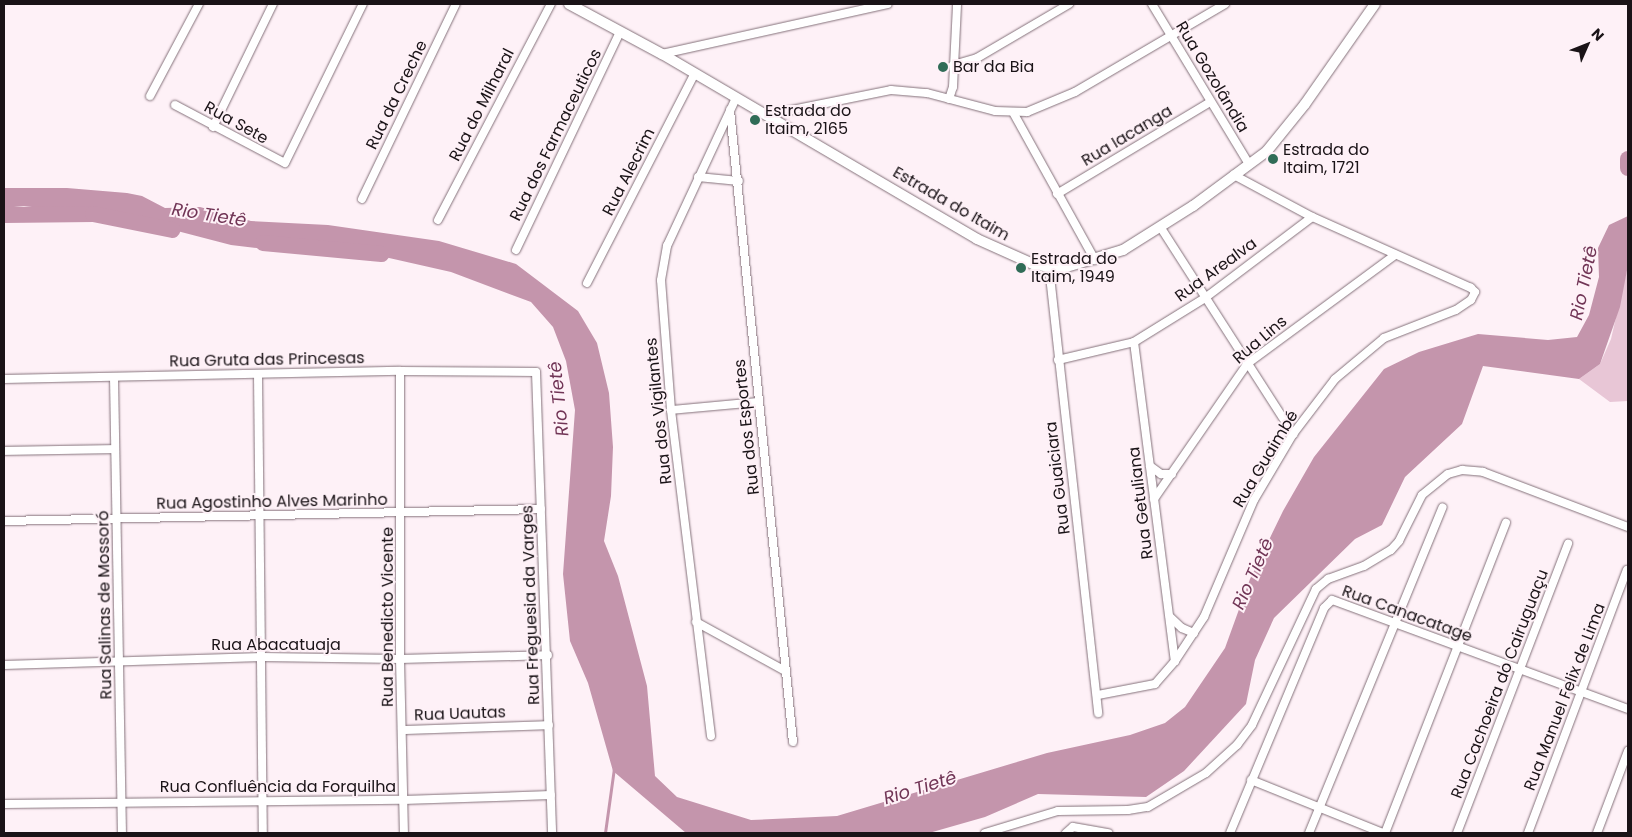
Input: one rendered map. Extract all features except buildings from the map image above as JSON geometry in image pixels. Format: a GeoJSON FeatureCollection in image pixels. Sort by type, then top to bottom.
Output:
{"type":"FeatureCollection","features":[{"type":"Feature","properties":{"kind":"street"},"geometry":{"type":"LineString","coordinates":[[150,96],[199,4]]}},
{"type":"Feature","properties":{"kind":"street"},"geometry":{"type":"LineString","coordinates":[[213,127],[273,4]]}},
{"type":"Feature","properties":{"kind":"street","name":"Rua Sete"},"geometry":{"type":"LineString","coordinates":[[175,105],[213,127],[285,163],[363,4]]}},
{"type":"Feature","properties":{"kind":"street","name":"Rua da Creche"},"geometry":{"type":"LineString","coordinates":[[362,199],[456,4]]}},
{"type":"Feature","properties":{"kind":"street","name":"Rua do Milharal"},"geometry":{"type":"LineString","coordinates":[[438,220],[552,4]]}},
{"type":"Feature","properties":{"kind":"street","name":"Estrada do Itaim"},"geometry":{"type":"LineString","coordinates":[[569,4],[662,54],[768,115],[977,239],[1020,259],[1049,267],[1095,260],[1124,250],[1161,228],[1249,164],[1285,132],[1374,4]]}},
{"type":"Feature","properties":{"kind":"street"},"geometry":{"type":"LineString","coordinates":[[662,54],[888,4]]}},
{"type":"Feature","properties":{"kind":"street"},"geometry":{"type":"LineString","coordinates":[[949,99],[957,4]]}},
{"type":"Feature","properties":{"kind":"street"},"geometry":{"type":"LineString","coordinates":[[953,65],[977,58],[1069,4]]}},
{"type":"Feature","properties":{"kind":"street","name":"Rua Gozolândia"},"geometry":{"type":"LineString","coordinates":[[1152,4],[1249,164]]}},
{"type":"Feature","properties":{"kind":"street"},"geometry":{"type":"LineString","coordinates":[[768,115],[891,90],[949,99],[1014,114],[1043,106],[1075,92],[1225,4]]}},
{"type":"Feature","properties":{"kind":"street","name":"Rua dos Farmaceuticos"},"geometry":{"type":"LineString","coordinates":[[516,250],[620,32]]}},
{"type":"Feature","properties":{"kind":"street","name":"Rua Alecrim"},"geometry":{"type":"LineString","coordinates":[[587,283],[695,73]]}},
{"type":"Feature","properties":{"kind":"street","name":"Rua dos Vigilantes"},"geometry":{"type":"LineString","coordinates":[[710,736],[671,410],[662,264],[698,177],[736,98]]}},
{"type":"Feature","properties":{"kind":"street","name":"Rua Iacanga"},"geometry":{"type":"LineString","coordinates":[[1057,194],[1210,102]]}},
{"type":"Feature","properties":{"kind":"street","name":"Rua dos Esportes"},"geometry":{"type":"LineString","coordinates":[[730,109],[739,181],[757,402],[793,742]]}},
{"type":"Feature","properties":{"kind":"street"},"geometry":{"type":"LineString","coordinates":[[1014,114],[1095,260]]}},
{"type":"Feature","properties":{"kind":"street","name":"Rua Guaimbé"},"geometry":{"type":"LineString","coordinates":[[1098,694],[1150,686],[1162,679],[1204,617],[1254,500],[1293,434],[1335,379],[1363,353],[1405,328],[1456,310],[1473,296],[1471,288],[1312,217],[1234,175]]}},
{"type":"Feature","properties":{"kind":"street"},"geometry":{"type":"LineString","coordinates":[[698,177],[739,181]]}},
{"type":"Feature","properties":{"kind":"street","name":"Rua Arealva"},"geometry":{"type":"LineString","coordinates":[[1058,360],[1134,342],[1205,298],[1312,217]]}},
{"type":"Feature","properties":{"kind":"street"},"geometry":{"type":"LineString","coordinates":[[1161,228],[1293,434]]}},
{"type":"Feature","properties":{"kind":"street","name":"Rua Lins"},"geometry":{"type":"LineString","coordinates":[[1154,499],[1247,364],[1395,255]]}},
{"type":"Feature","properties":{"kind":"street","name":"Rua Guaiciara"},"geometry":{"type":"LineString","coordinates":[[1049,267],[1058,360],[1098,694],[1098,713]]}},
{"type":"Feature","properties":{"kind":"street","name":"Rua Getuliana"},"geometry":{"type":"LineString","coordinates":[[1134,342],[1175,661]]}},
{"type":"Feature","properties":{"kind":"street","name":"Rua Gruta das Princesas"},"geometry":{"type":"LineString","coordinates":[[4,379],[400,371],[534,372]]}},
{"type":"Feature","properties":{"kind":"street","name":"Rua Benedicto Vicente"},"geometry":{"type":"LineString","coordinates":[[400,371],[400,659],[404,833]]}},
{"type":"Feature","properties":{"kind":"street","name":"Rua Freguesia da Varges"},"geometry":{"type":"LineString","coordinates":[[534,372],[548,655],[552,833]]}},
{"type":"Feature","properties":{"kind":"street"},"geometry":{"type":"LineString","coordinates":[[258,374],[263,833]]}},
{"type":"Feature","properties":{"kind":"street","name":"Rua Salinas de Mossoró"},"geometry":{"type":"LineString","coordinates":[[114,377],[122,833]]}},
{"type":"Feature","properties":{"kind":"street"},"geometry":{"type":"LineString","coordinates":[[671,410],[757,402]]}},
{"type":"Feature","properties":{"kind":"street"},"geometry":{"type":"LineString","coordinates":[[4,451],[115,449]]}},
{"type":"Feature","properties":{"kind":"street"},"geometry":{"type":"LineString","coordinates":[[1150,466],[1161,474],[1172,474]]}},
{"type":"Feature","properties":{"kind":"street"},"geometry":{"type":"LineString","coordinates":[[987,833],[1058,811],[1128,810],[1148,807],[1206,773],[1237,745],[1252,725],[1316,589],[1328,579],[1364,566],[1391,550],[1399,541],[1422,495],[1448,474],[1462,470],[1483,472],[1628,527]]}},
{"type":"Feature","properties":{"kind":"street"},"geometry":{"type":"LineString","coordinates":[[1309,833],[1442,507]]}},
{"type":"Feature","properties":{"kind":"street","name":"Rua Agostinho Alves Marinho"},"geometry":{"type":"LineString","coordinates":[[4,521],[401,514],[541,509]]}},
{"type":"Feature","properties":{"kind":"street"},"geometry":{"type":"LineString","coordinates":[[1251,780],[1384,833],[1506,523]]}},
{"type":"Feature","properties":{"kind":"street","name":"Rua Cachoeira do Cairuguaçu"},"geometry":{"type":"LineString","coordinates":[[1457,833],[1568,544]]}},
{"type":"Feature","properties":{"kind":"street","name":"Rua Manuel Felix de Lima"},"geometry":{"type":"LineString","coordinates":[[1528,833],[1583,692],[1627,570]]}},
{"type":"Feature","properties":{"kind":"street","name":"Rua Canacatage"},"geometry":{"type":"LineString","coordinates":[[1230,833],[1327,604],[1338,601],[1628,709]]}},
{"type":"Feature","properties":{"kind":"street"},"geometry":{"type":"LineString","coordinates":[[1169,616],[1177,625],[1194,633]]}},
{"type":"Feature","properties":{"kind":"street"},"geometry":{"type":"LineString","coordinates":[[696,622],[785,671]]}},
{"type":"Feature","properties":{"kind":"street","name":"Rua Abacatuaja"},"geometry":{"type":"LineString","coordinates":[[4,665],[262,657],[400,659],[548,655]]}},
{"type":"Feature","properties":{"kind":"street","name":"Rua Uautas"},"geometry":{"type":"LineString","coordinates":[[402,730],[549,725]]}},
{"type":"Feature","properties":{"kind":"street"},"geometry":{"type":"LineString","coordinates":[[1597,833],[1628,751]]}},
{"type":"Feature","properties":{"kind":"street","name":"Rua Confluência da Forquilha"},"geometry":{"type":"LineString","coordinates":[[4,804],[403,800],[551,795]]}},
{"type":"Feature","properties":{"kind":"street"},"geometry":{"type":"LineString","coordinates":[[1068,830],[1108,833]]}},
{"type":"Feature","properties":{"kind":"shaded area"},"geometry":{"type":"Polygon","coordinates":[[[1628,265],[1628,401],[1610,402],[1579,379],[1600,364],[1611,339],[1628,265]]]}},
{"type":"Feature","properties":{"kind":"water"},"geometry":{"type":"Polygon","coordinates":[[[4,188],[67,188],[127,193],[142,196],[165,208],[200,207],[251,221],[328,225],[439,241],[516,264],[578,311],[597,343],[609,393],[613,447],[611,496],[604,541],[618,576],[647,686],[655,776],[677,797],[751,820],[837,816],[1047,753],[1130,735],[1165,723],[1185,707],[1225,648],[1250,579],[1283,511],[1314,457],[1384,369],[1419,352],[1478,334],[1548,340],[1577,337],[1589,315],[1599,277],[1598,248],[1609,225],[1628,216],[1628,265],[1620,307],[1600,364],[1579,379],[1483,366],[1462,424],[1405,477],[1382,525],[1355,539],[1274,618],[1255,660],[1246,704],[1184,771],[1146,797],[1038,794],[985,817],[929,833],[686,833],[613,771],[588,683],[570,641],[563,574],[575,410],[566,361],[553,327],[531,302],[451,272],[367,253],[298,244],[257,248],[231,245],[135,220],[24,206],[4,208],[4,188]]]}},
{"type":"Feature","properties":{"kind":"waterway"},"geometry":{"type":"LineString","coordinates":[[1628,159],[1628,168]]}},
{"type":"Feature","properties":{"kind":"waterway","name":"Rio Tietê"},"geometry":{"type":"LineString","coordinates":[[4,215],[93,214],[172,230]]}},
{"type":"Feature","properties":{"kind":"waterway","name":"Rio Tietê"},"geometry":{"type":"LineString","coordinates":[[263,243],[381,254]]}},
{"type":"Feature","properties":{"kind":"waterway"},"geometry":{"type":"LineString","coordinates":[[605,833],[614,768]]}},
{"type":"Feature","properties":{"kind":"place","name":"Bar da Bia"},"geometry":{"type":"Point","coordinates":[943,67]}},
{"type":"Feature","properties":{"kind":"place","name":"Estrada do Itaim, 2165"},"geometry":{"type":"Point","coordinates":[755,120]}},
{"type":"Feature","properties":{"kind":"place","name":"Estrada do Itaim, 1721"},"geometry":{"type":"Point","coordinates":[1273,159]}},
{"type":"Feature","properties":{"kind":"place","name":"Estrada do Itaim, 1949"},"geometry":{"type":"Point","coordinates":[1021,268]}}]}
